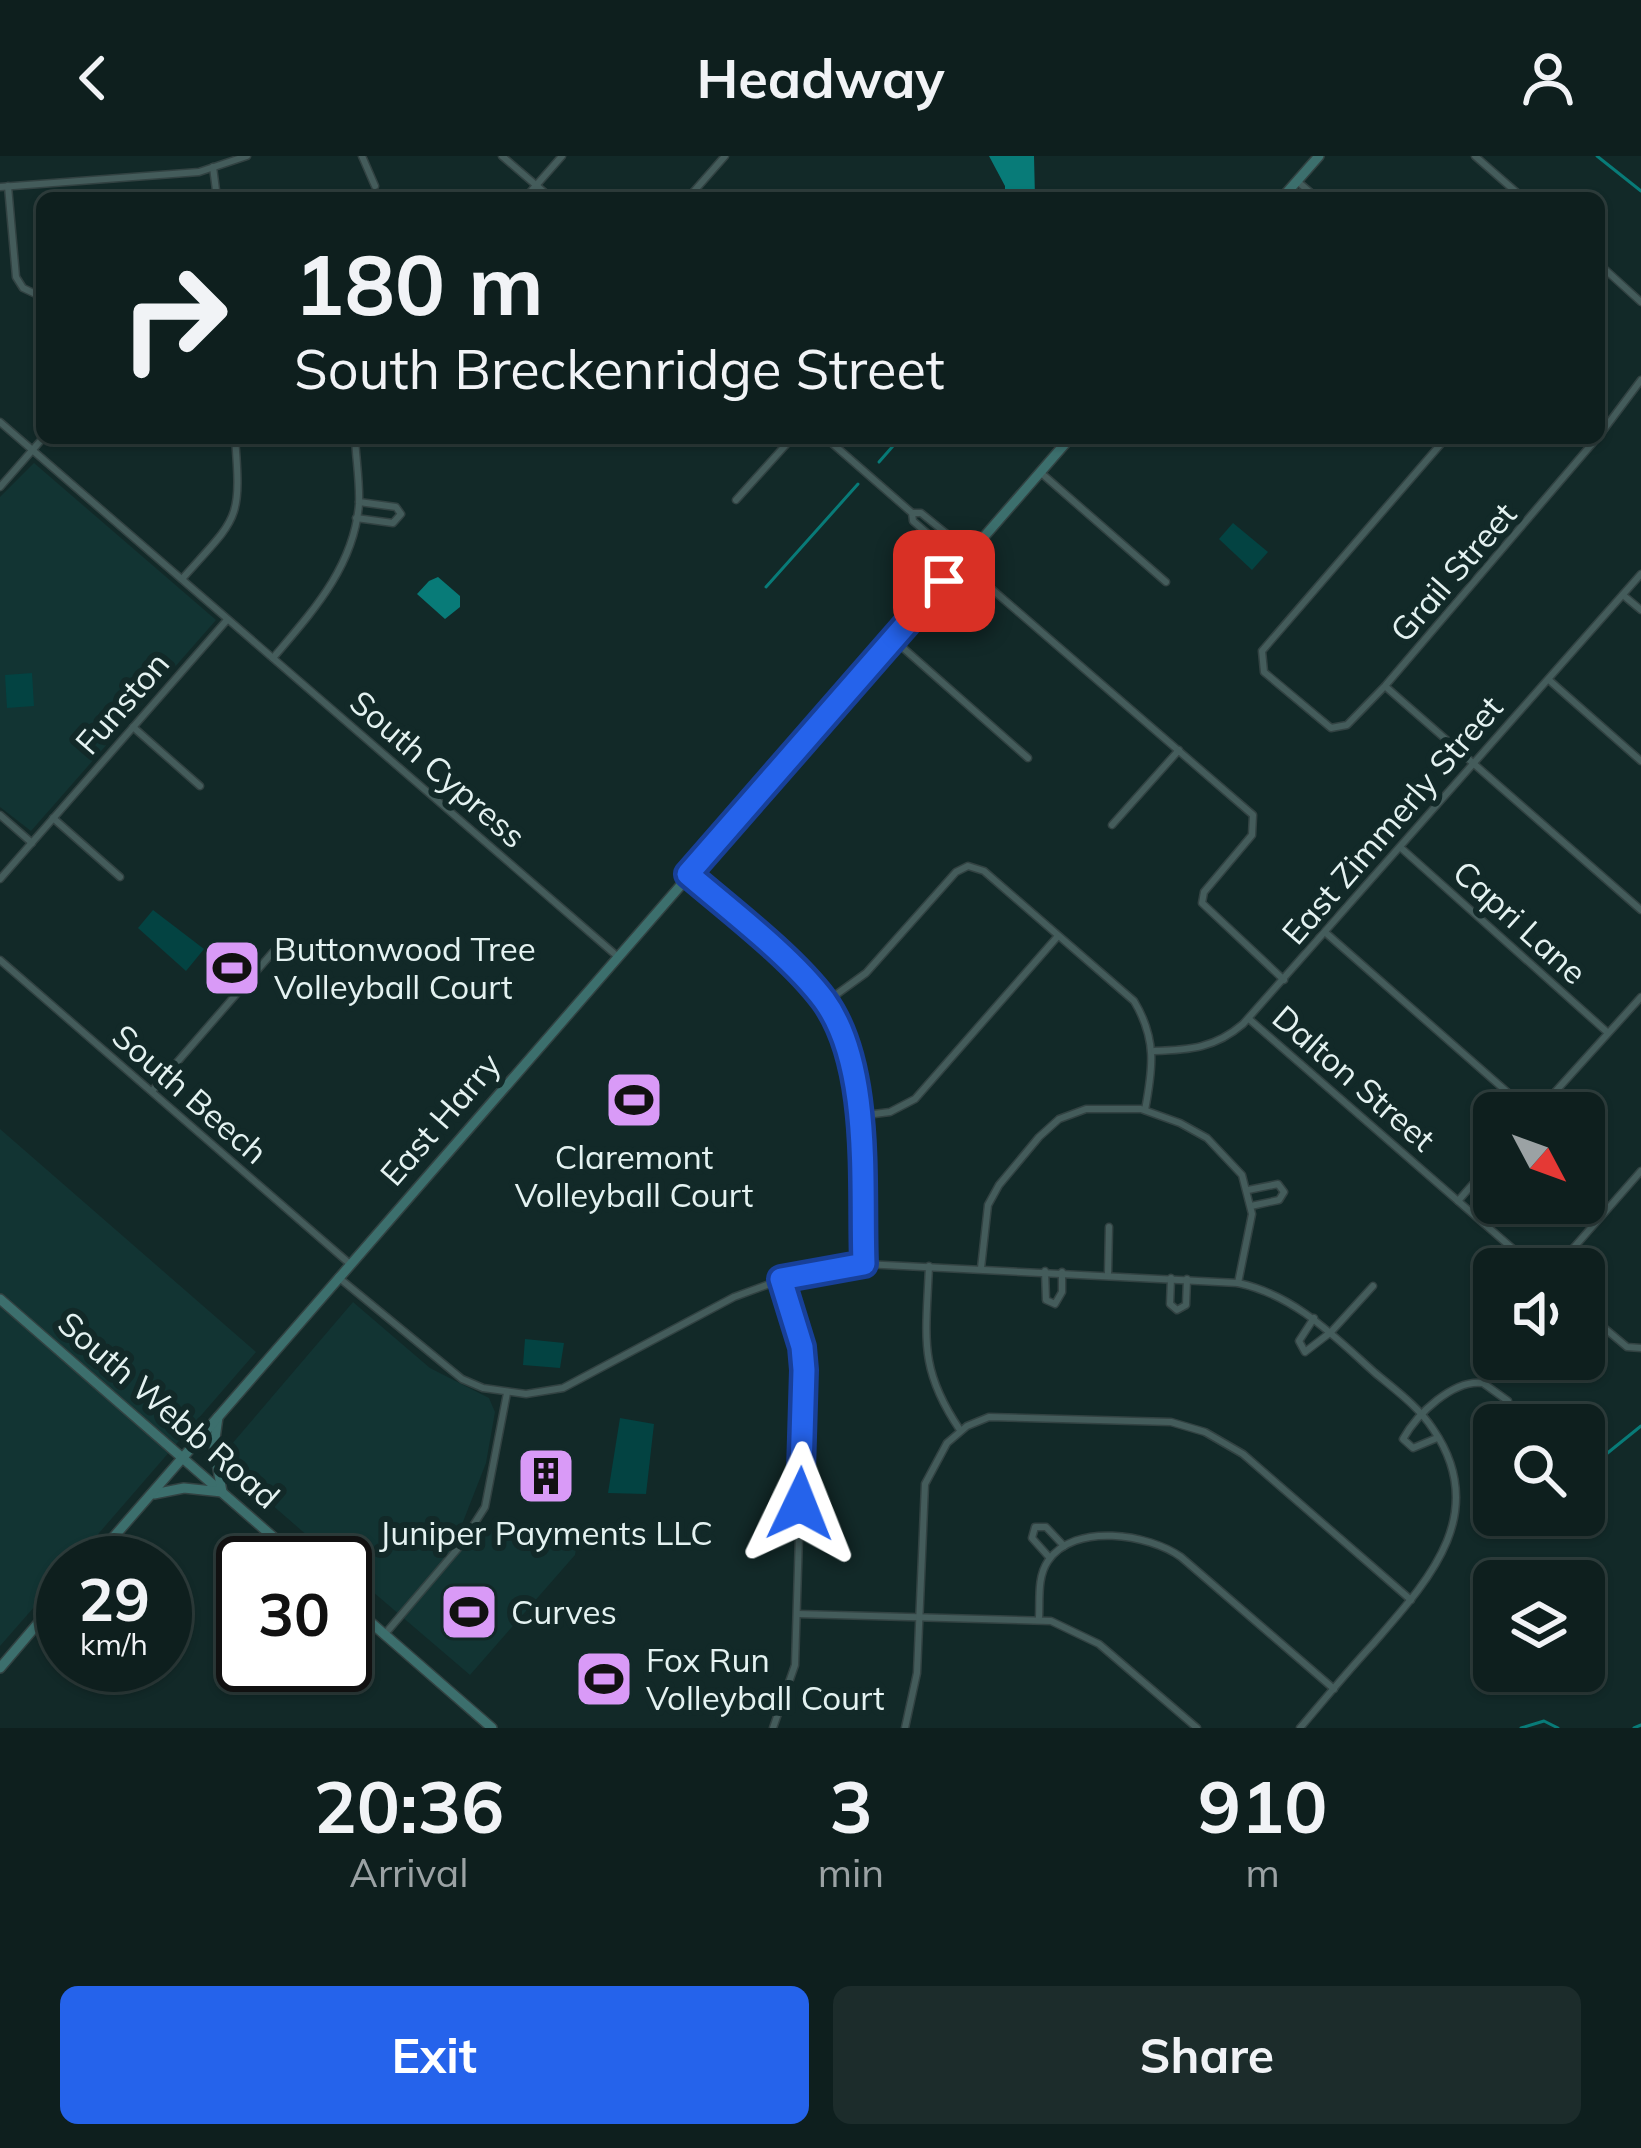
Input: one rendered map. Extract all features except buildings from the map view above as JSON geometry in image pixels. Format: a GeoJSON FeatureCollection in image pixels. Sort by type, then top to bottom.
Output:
{"type":"FeatureCollection","features":[{"type":"Feature","properties":{"kind":"main road"},"geometry":{"type":"LineString","coordinates":[[1287,192],[1319,156]]}},
{"type":"Feature","properties":{"kind":"main road","name":"East Harry"},"geometry":{"type":"LineString","coordinates":[[115,1536],[1065,444]]}},
{"type":"Feature","properties":{"kind":"main road","name":"South Webb Road"},"geometry":{"type":"LineString","coordinates":[[0,1299],[272,1536]]}},
{"type":"Feature","properties":{"kind":"main road"},"geometry":{"type":"LineString","coordinates":[[150,1496],[184,1488],[222,1492],[214,1447],[218,1417]]}},
{"type":"Feature","properties":{"kind":"main road"},"geometry":{"type":"LineString","coordinates":[[372,1623],[492,1728]]}},
{"type":"Feature","properties":{"kind":"main road"},"geometry":{"type":"LineString","coordinates":[[0,1668],[36,1626]]}},
{"type":"Feature","properties":{"kind":"street"},"geometry":{"type":"LineString","coordinates":[[36,294],[23,288],[16,277],[4,187],[199,172],[247,156]]}},
{"type":"Feature","properties":{"kind":"street"},"geometry":{"type":"LineString","coordinates":[[362,156],[376,186]]}},
{"type":"Feature","properties":{"kind":"street"},"geometry":{"type":"LineString","coordinates":[[502,156],[544,192]]}},
{"type":"Feature","properties":{"kind":"street"},"geometry":{"type":"LineString","coordinates":[[530,192],[562,156]]}},
{"type":"Feature","properties":{"kind":"street"},"geometry":{"type":"LineString","coordinates":[[693,192],[725,156]]}},
{"type":"Feature","properties":{"kind":"street"},"geometry":{"type":"LineString","coordinates":[[1475,156],[1516,192]]}},
{"type":"Feature","properties":{"kind":"street"},"geometry":{"type":"LineString","coordinates":[[213,167],[216,192]]}},
{"type":"Feature","properties":{"kind":"street"},"geometry":{"type":"LineString","coordinates":[[1297,181],[1310,192]]}},
{"type":"Feature","properties":{"kind":"street"},"geometry":{"type":"LineString","coordinates":[[1605,269],[1641,302]]}},
{"type":"Feature","properties":{"kind":"street","name":"Grail Street"},"geometry":{"type":"LineString","coordinates":[[1605,428],[1641,380]]}},
{"type":"Feature","properties":{"kind":"street","name":"South Cypress"},"geometry":{"type":"LineString","coordinates":[[0,422],[617,956]]}},
{"type":"Feature","properties":{"kind":"street"},"geometry":{"type":"LineString","coordinates":[[0,487],[38,444]]}},
{"type":"Feature","properties":{"kind":"street"},"geometry":{"type":"LineString","coordinates":[[182,579],[228,528],[237,509],[236,444]]}},
{"type":"Feature","properties":{"kind":"street"},"geometry":{"type":"LineString","coordinates":[[273,658],[340,571],[359,502],[355,444]]}},
{"type":"Feature","properties":{"kind":"street"},"geometry":{"type":"LineString","coordinates":[[736,500],[787,444]]}},
{"type":"Feature","properties":{"kind":"street"},"geometry":{"type":"LineString","coordinates":[[833,444],[912,513],[914,521],[1253,815],[1256,828],[1204,892],[1202,903],[1284,980]]}},
{"type":"Feature","properties":{"kind":"street","name":"Grail Street"},"geometry":{"type":"LineString","coordinates":[[1441,444],[1266,644],[1260,660],[1264,672],[1322,724],[1347,725],[1385,686],[1592,444]]}},
{"type":"Feature","properties":{"kind":"street"},"geometry":{"type":"LineString","coordinates":[[1040,472],[1166,582]]}},
{"type":"Feature","properties":{"kind":"street"},"geometry":{"type":"LineString","coordinates":[[356,518],[393,523],[401,514],[396,507],[359,502]]}},
{"type":"Feature","properties":{"kind":"street","name":"East Zimmerly Street"},"geometry":{"type":"LineString","coordinates":[[1154,1051],[1191,1050],[1222,1042],[1248,1019],[1641,574]]}},
{"type":"Feature","properties":{"kind":"street"},"geometry":{"type":"LineString","coordinates":[[1623,595],[1641,610]]}},
{"type":"Feature","properties":{"kind":"street","name":"Funston"},"geometry":{"type":"LineString","coordinates":[[32,843],[227,619]]}},
{"type":"Feature","properties":{"kind":"street"},"geometry":{"type":"LineString","coordinates":[[893,639],[1028,758]]}},
{"type":"Feature","properties":{"kind":"street"},"geometry":{"type":"LineString","coordinates":[[1548,679],[1641,760]]}},
{"type":"Feature","properties":{"kind":"street"},"geometry":{"type":"LineString","coordinates":[[1385,686],[1641,910]]}},
{"type":"Feature","properties":{"kind":"street"},"geometry":{"type":"LineString","coordinates":[[133,727],[200,786]]}},
{"type":"Feature","properties":{"kind":"street"},"geometry":{"type":"LineString","coordinates":[[1112,825],[1179,750]]}},
{"type":"Feature","properties":{"kind":"street"},"geometry":{"type":"LineString","coordinates":[[0,815],[32,843],[0,879]]}},
{"type":"Feature","properties":{"kind":"street"},"geometry":{"type":"LineString","coordinates":[[52,818],[120,877]]}},
{"type":"Feature","properties":{"kind":"street","name":"Capri Lane"},"geometry":{"type":"LineString","coordinates":[[1400,848],[1607,1032]]}},
{"type":"Feature","properties":{"kind":"street"},"geometry":{"type":"LineString","coordinates":[[826,1002],[866,973],[956,872],[971,867],[983,871],[1134,1001],[1148,1024],[1154,1051],[1145,1110]]}},
{"type":"Feature","properties":{"kind":"street"},"geometry":{"type":"LineString","coordinates":[[688,874],[805,977],[826,1002],[847,1049],[858,1116],[864,1264]]}},
{"type":"Feature","properties":{"kind":"street"},"geometry":{"type":"LineString","coordinates":[[1325,933],[1509,1092]]}},
{"type":"Feature","properties":{"kind":"street"},"geometry":{"type":"LineString","coordinates":[[858,1116],[898,1110],[915,1099],[1058,935]]}},
{"type":"Feature","properties":{"kind":"street"},"geometry":{"type":"LineString","coordinates":[[152,1091],[273,952]]}},
{"type":"Feature","properties":{"kind":"street"},"geometry":{"type":"LineString","coordinates":[[0,974],[3,963]]}},
{"type":"Feature","properties":{"kind":"street","name":"South Beech"},"geometry":{"type":"LineString","coordinates":[[3,963],[350,1264]]}},
{"type":"Feature","properties":{"kind":"street"},"geometry":{"type":"LineString","coordinates":[[1552,1092],[1641,997]]}},
{"type":"Feature","properties":{"kind":"street","name":"Dalton Street"},"geometry":{"type":"LineString","coordinates":[[1248,1019],[1512,1248]]}},
{"type":"Feature","properties":{"kind":"street"},"geometry":{"type":"LineString","coordinates":[[981,1268],[988,1205],[998,1185],[1039,1137],[1059,1119],[1086,1109],[1145,1110],[1207,1138],[1238,1168],[1251,1206],[1238,1283]]}},
{"type":"Feature","properties":{"kind":"street"},"geometry":{"type":"LineString","coordinates":[[1573,1248],[1641,1171]]}},
{"type":"Feature","properties":{"kind":"street"},"geometry":{"type":"LineString","coordinates":[[1248,1190],[1275,1184],[1284,1189],[1281,1198],[1251,1206]]}},
{"type":"Feature","properties":{"kind":"street"},"geometry":{"type":"LineString","coordinates":[[1458,1201],[1473,1184]]}},
{"type":"Feature","properties":{"kind":"street"},"geometry":{"type":"LineString","coordinates":[[1108,1274],[1109,1227]]}},
{"type":"Feature","properties":{"kind":"street"},"geometry":{"type":"LineString","coordinates":[[338,1277],[463,1379],[507,1392],[543,1393],[584,1379],[734,1297],[781,1279],[864,1264],[1238,1283],[1281,1298],[1331,1332],[1423,1416],[1439,1437],[1450,1466],[1455,1503],[1444,1554],[1411,1600],[1300,1728]]}},
{"type":"Feature","properties":{"kind":"street"},"geometry":{"type":"LineString","coordinates":[[929,1266],[927,1360],[936,1392],[960,1430]]}},
{"type":"Feature","properties":{"kind":"street"},"geometry":{"type":"LineString","coordinates":[[1045,1271],[1046,1300],[1055,1304],[1062,1292],[1062,1272]]}},
{"type":"Feature","properties":{"kind":"street"},"geometry":{"type":"LineString","coordinates":[[1171,1278],[1170,1304],[1177,1310],[1186,1305],[1187,1279]]}},
{"type":"Feature","properties":{"kind":"street"},"geometry":{"type":"LineString","coordinates":[[772,1728],[792,1680],[798,1614],[804,1374],[802,1347],[781,1279]]}},
{"type":"Feature","properties":{"kind":"street"},"geometry":{"type":"LineString","coordinates":[[1313,1318],[1298,1341],[1302,1351],[1312,1350],[1373,1286]]}},
{"type":"Feature","properties":{"kind":"street"},"geometry":{"type":"LineString","coordinates":[[1605,1325],[1638,1349]]}},
{"type":"Feature","properties":{"kind":"street"},"geometry":{"type":"LineString","coordinates":[[1439,1437],[1413,1448],[1405,1445],[1405,1433],[1466,1382],[1483,1383],[1508,1401]]}},
{"type":"Feature","properties":{"kind":"street"},"geometry":{"type":"LineString","coordinates":[[385,1634],[461,1544],[484,1507],[507,1392]]}},
{"type":"Feature","properties":{"kind":"street"},"geometry":{"type":"LineString","coordinates":[[905,1728],[915,1688],[925,1484],[935,1458],[960,1430],[981,1420],[1005,1415],[1171,1422],[1194,1428],[1243,1454],[1411,1600]]}},
{"type":"Feature","properties":{"kind":"street"},"geometry":{"type":"LineString","coordinates":[[1050,1558],[1033,1540],[1033,1529],[1046,1527],[1064,1546]]}},
{"type":"Feature","properties":{"kind":"street"},"geometry":{"type":"LineString","coordinates":[[1039,1619],[1041,1579],[1050,1558],[1064,1546],[1083,1539],[1143,1540],[1167,1548],[1334,1689]]}},
{"type":"Feature","properties":{"kind":"street"},"geometry":{"type":"LineString","coordinates":[[798,1614],[1039,1619],[1062,1624],[1091,1638],[1198,1728]]}},
{"type":"Feature","properties":{"kind":"shaded area"},"geometry":{"type":"Polygon","coordinates":[[[989,156],[1034,156],[1035,192],[1005,192],[989,156]]]}},
{"type":"Feature","properties":{"kind":"shaded area"},"geometry":{"type":"Polygon","coordinates":[[[34,463],[216,620],[31,831],[0,807],[0,497],[34,463]]]}},
{"type":"Feature","properties":{"kind":"shaded area"},"geometry":{"type":"Polygon","coordinates":[[[1233,523],[1268,552],[1252,570],[1219,539],[1233,523]]]}},
{"type":"Feature","properties":{"kind":"shaded area"},"geometry":{"type":"Polygon","coordinates":[[[438,577],[460,596],[460,607],[445,619],[417,594],[438,577]]]}},
{"type":"Feature","properties":{"kind":"shaded area"},"geometry":{"type":"Polygon","coordinates":[[[32,673],[34,706],[7,708],[5,675],[32,673]]]}},
{"type":"Feature","properties":{"kind":"shaded area"},"geometry":{"type":"Polygon","coordinates":[[[153,910],[204,949],[186,971],[138,928],[153,910]]]}},
{"type":"Feature","properties":{"kind":"shaded area"},"geometry":{"type":"Polygon","coordinates":[[[0,1129],[256,1352],[96,1536],[36,1536],[36,1605],[0,1646],[0,1129]]]}},
{"type":"Feature","properties":{"kind":"shaded area"},"geometry":{"type":"Polygon","coordinates":[[[353,1302],[430,1368],[489,1398],[495,1412],[486,1463],[461,1527],[486,1528],[576,1549],[575,1555],[470,1675],[372,1591],[372,1536],[308,1536],[219,1459],[353,1302]]]}},
{"type":"Feature","properties":{"kind":"shaded area"},"geometry":{"type":"Polygon","coordinates":[[[525,1339],[564,1343],[560,1368],[523,1365],[525,1339]]]}},
{"type":"Feature","properties":{"kind":"shaded area"},"geometry":{"type":"Polygon","coordinates":[[[620,1418],[654,1424],[646,1494],[608,1493],[620,1418]]]}},
{"type":"Feature","properties":{"kind":"waterway"},"geometry":{"type":"LineString","coordinates":[[1597,156],[1641,191]]}},
{"type":"Feature","properties":{"kind":"waterway"},"geometry":{"type":"LineString","coordinates":[[879,462],[895,444]]}},
{"type":"Feature","properties":{"kind":"waterway"},"geometry":{"type":"LineString","coordinates":[[766,587],[858,484]]}},
{"type":"Feature","properties":{"kind":"waterway"},"geometry":{"type":"LineString","coordinates":[[1605,1455],[1641,1426]]}},
{"type":"Feature","properties":{"kind":"waterway"},"geometry":{"type":"LineString","coordinates":[[1521,1728],[1544,1721],[1558,1728]]}},
{"type":"Feature","properties":{"kind":"waterway"},"geometry":{"type":"LineString","coordinates":[[1634,1728],[1641,1725]]}},
{"type":"Feature","properties":{"kind":"place","name":"Buttonwood Tree Volleyball Court"},"geometry":{"type":"Point","coordinates":[232,968]}},
{"type":"Feature","properties":{"kind":"place","name":"Claremont Volleyball Court"},"geometry":{"type":"Point","coordinates":[634,1100]}},
{"type":"Feature","properties":{"kind":"place","name":"Juniper Payments LLC"},"geometry":{"type":"Point","coordinates":[546,1476]}},
{"type":"Feature","properties":{"kind":"place","name":"Curves"},"geometry":{"type":"Point","coordinates":[469,1612]}},
{"type":"Feature","properties":{"kind":"place","name":"Fox Run Volleyball Court"},"geometry":{"type":"Point","coordinates":[604,1679]}},
{"type":"Feature","properties":{"kind":"route"},"geometry":{"type":"LineString","coordinates":[[800,1504],[804,1370],[802,1347],[781,1279],[864,1264],[855,1082],[826,1002],[805,977],[688,874],[944,581]]}}]}
